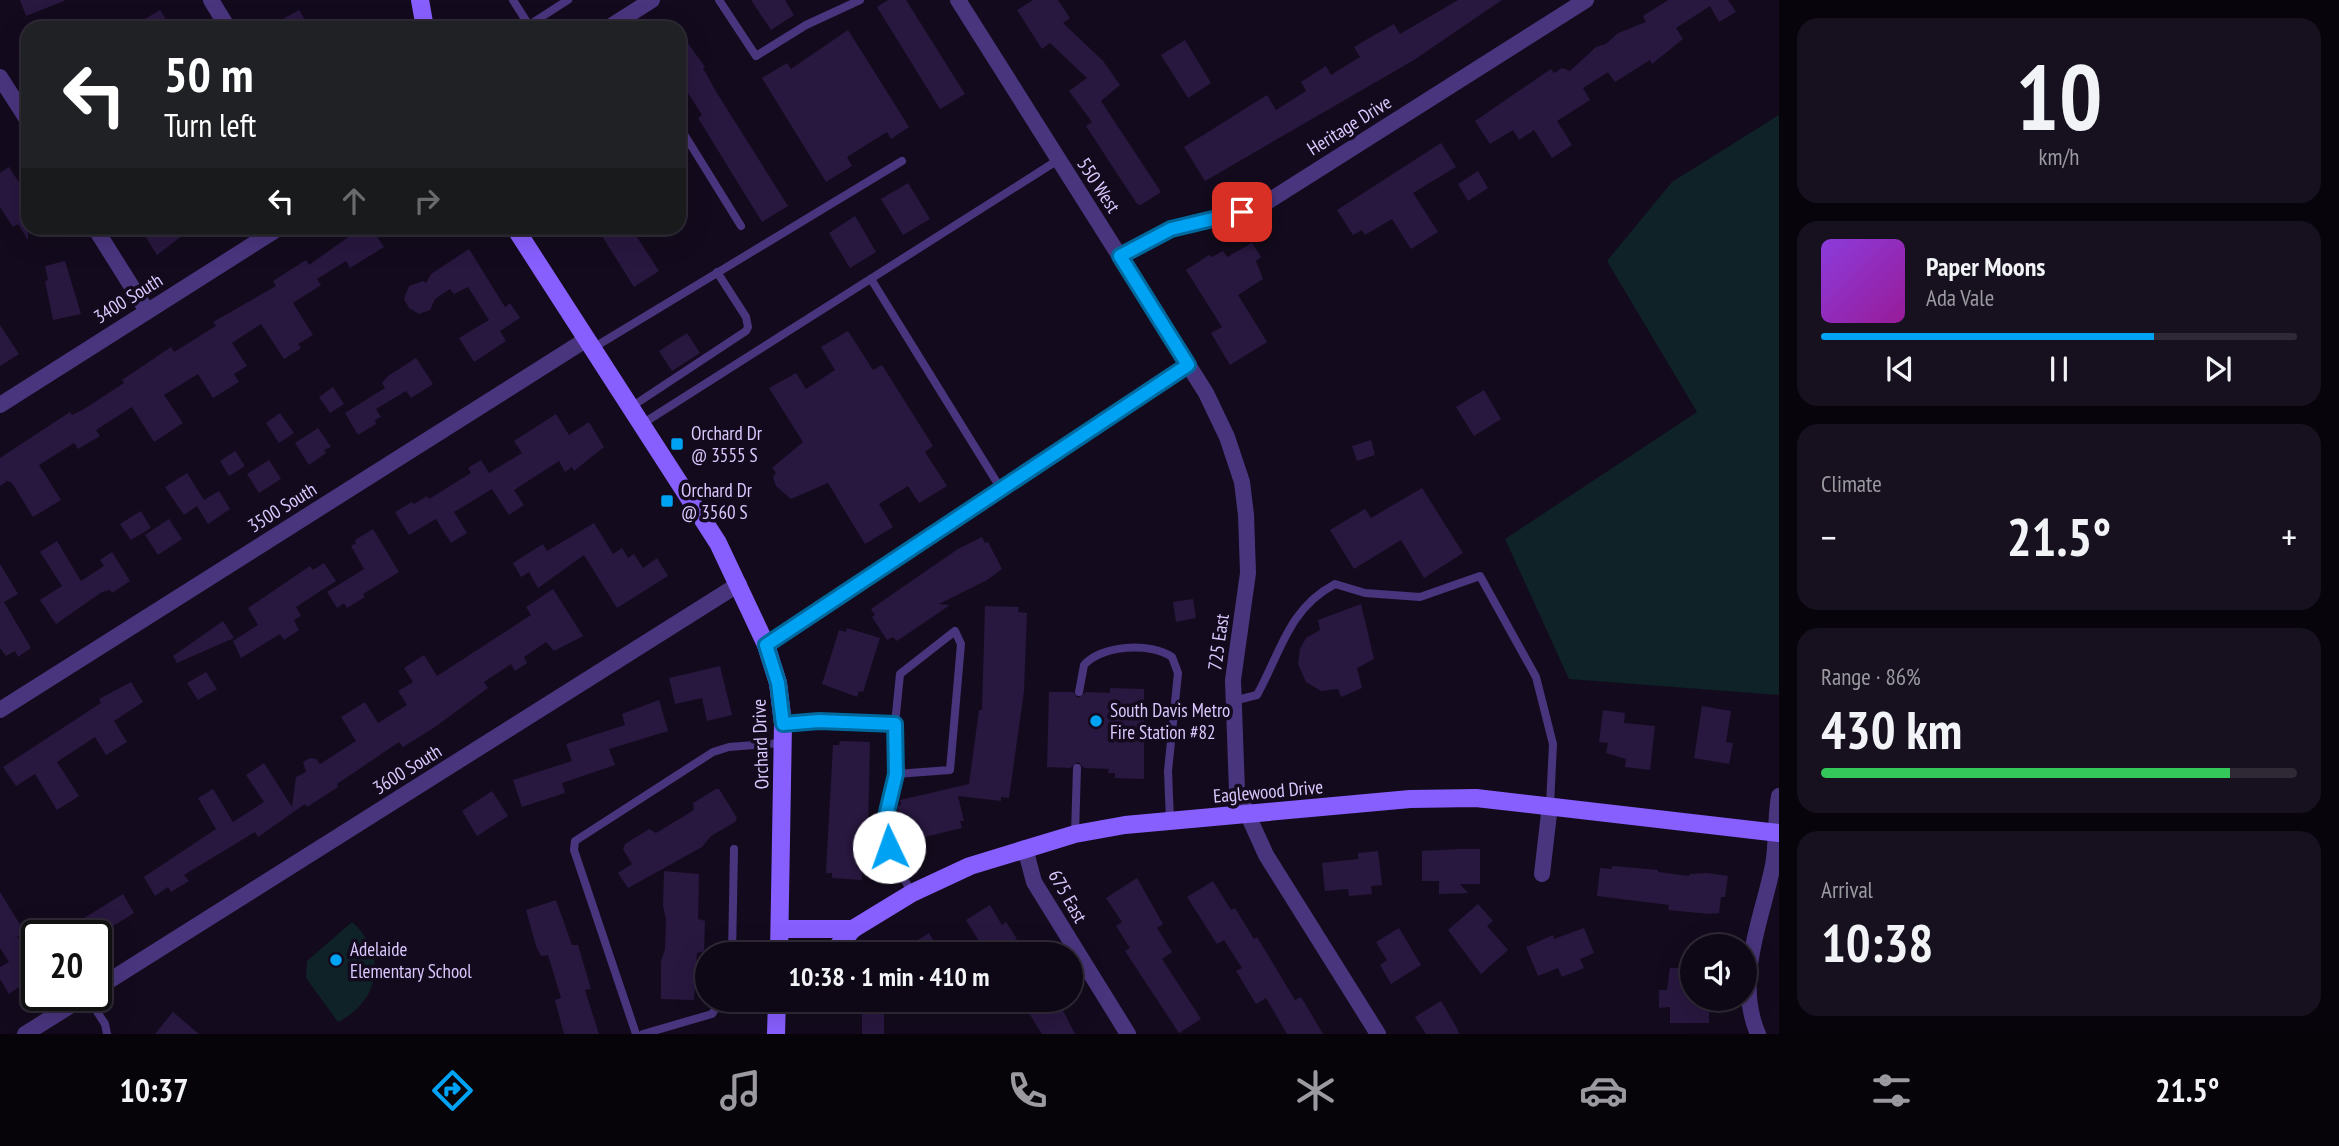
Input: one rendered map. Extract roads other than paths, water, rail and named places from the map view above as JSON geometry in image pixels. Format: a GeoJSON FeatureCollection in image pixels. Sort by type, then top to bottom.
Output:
{"type":"FeatureCollection","features":[{"type":"Feature","properties":{"kind":"main road"},"geometry":{"type":"LineString","coordinates":[[420,0],[424,21]]}},
{"type":"Feature","properties":{"kind":"main road","name":"Orchard Drive"},"geometry":{"type":"LineString","coordinates":[[520,235],[642,424],[739,584],[766,645],[778,683],[783,724],[780,942]]}},
{"type":"Feature","properties":{"kind":"main road","name":"Eaglewood Drive"},"geometry":{"type":"LineString","coordinates":[[853,929],[912,893],[957,871],[1075,834],[1170,821],[1443,798],[1550,805],[1777,833]]}},
{"type":"Feature","properties":{"kind":"main road"},"geometry":{"type":"LineString","coordinates":[[781,929],[853,929]]}},
{"type":"Feature","properties":{"kind":"main road"},"geometry":{"type":"LineString","coordinates":[[842,942],[853,929]]}},
{"type":"Feature","properties":{"kind":"main road"},"geometry":{"type":"LineString","coordinates":[[776,1034],[777,1012]]}},
{"type":"Feature","properties":{"kind":"street"},"geometry":{"type":"LineString","coordinates":[[211,0],[224,21]]}},
{"type":"Feature","properties":{"kind":"street"},"geometry":{"type":"LineString","coordinates":[[619,21],[652,0]]}},
{"type":"Feature","properties":{"kind":"street","name":"550 West"},"geometry":{"type":"LineString","coordinates":[[958,0],[1206,393]]}},
{"type":"Feature","properties":{"kind":"street","name":"Heritage Drive"},"geometry":{"type":"LineString","coordinates":[[1120,256],[1171,229],[1229,215],[1267,202],[1586,0]]}},
{"type":"Feature","properties":{"kind":"street"},"geometry":{"type":"LineString","coordinates":[[0,77],[21,110]]}},
{"type":"Feature","properties":{"kind":"street"},"geometry":{"type":"LineString","coordinates":[[99,235],[147,312]]}},
{"type":"Feature","properties":{"kind":"street","name":"3400 South"},"geometry":{"type":"LineString","coordinates":[[0,405],[268,235]]}},
{"type":"Feature","properties":{"kind":"street","name":"3500 South"},"geometry":{"type":"LineString","coordinates":[[0,710],[590,344]]}},
{"type":"Feature","properties":{"kind":"street","name":"725 East"},"geometry":{"type":"LineString","coordinates":[[1206,393],[1227,437],[1242,482],[1246,515],[1248,573],[1235,664],[1233,701],[1236,775],[1245,814],[1266,855],[1378,1034]]}},
{"type":"Feature","properties":{"kind":"street","name":"3600 South"},"geometry":{"type":"LineString","coordinates":[[112,979],[739,584]]}},
{"type":"Feature","properties":{"kind":"street"},"geometry":{"type":"LineString","coordinates":[[1758,1034],[1751,1013],[1747,982],[1773,862],[1779,796]]}},
{"type":"Feature","properties":{"kind":"street"},"geometry":{"type":"LineString","coordinates":[[1542,874],[1550,805]]}},
{"type":"Feature","properties":{"kind":"street","name":"675 East"},"geometry":{"type":"LineString","coordinates":[[1025,848],[1034,882],[1128,1034]]}},
{"type":"Feature","properties":{"kind":"street"},"geometry":{"type":"LineString","coordinates":[[25,1034],[63,1011]]}},
{"type":"Feature","properties":{"kind":"lane"},"geometry":{"type":"LineString","coordinates":[[513,0],[526,21]]}},
{"type":"Feature","properties":{"kind":"lane"},"geometry":{"type":"LineString","coordinates":[[538,21],[568,0]]}},
{"type":"Feature","properties":{"kind":"lane"},"geometry":{"type":"LineString","coordinates":[[719,0],[756,56],[806,25],[860,0]]}},
{"type":"Feature","properties":{"kind":"lane"},"geometry":{"type":"LineString","coordinates":[[686,137],[741,226]]}},
{"type":"Feature","properties":{"kind":"lane"},"geometry":{"type":"LineString","coordinates":[[590,344],[717,272],[902,160]]}},
{"type":"Feature","properties":{"kind":"lane"},"geometry":{"type":"LineString","coordinates":[[642,424],[1058,160]]}},
{"type":"Feature","properties":{"kind":"lane"},"geometry":{"type":"LineString","coordinates":[[631,407],[746,331],[746,317],[717,272]]}},
{"type":"Feature","properties":{"kind":"lane"},"geometry":{"type":"LineString","coordinates":[[871,279],[1001,489]]}},
{"type":"Feature","properties":{"kind":"lane"},"geometry":{"type":"LineString","coordinates":[[766,645],[1188,365]]}},
{"type":"Feature","properties":{"kind":"lane"},"geometry":{"type":"LineString","coordinates":[[1233,701],[1257,695],[1290,626],[1312,596],[1335,584],[1365,593],[1420,597],[1479,576],[1536,677],[1553,744],[1548,785],[1550,805]]}},
{"type":"Feature","properties":{"kind":"lane"},"geometry":{"type":"LineString","coordinates":[[896,774],[950,770],[961,644],[955,631],[900,674],[895,724],[896,774],[886,816],[887,836],[893,859],[912,893]]}},
{"type":"Feature","properties":{"kind":"lane"},"geometry":{"type":"LineString","coordinates":[[1079,692],[1084,664],[1105,649],[1156,650],[1171,657],[1178,673],[1168,771],[1170,821]]}},
{"type":"Feature","properties":{"kind":"lane"},"geometry":{"type":"LineString","coordinates":[[783,724],[819,721],[895,724]]}},
{"type":"Feature","properties":{"kind":"lane"},"geometry":{"type":"LineString","coordinates":[[636,1034],[574,850],[575,841],[713,752],[729,747],[783,743]]}},
{"type":"Feature","properties":{"kind":"lane"},"geometry":{"type":"LineString","coordinates":[[1075,834],[1077,768]]}},
{"type":"Feature","properties":{"kind":"lane"},"geometry":{"type":"LineString","coordinates":[[732,942],[734,849]]}},
{"type":"Feature","properties":{"kind":"lane"},"geometry":{"type":"LineString","coordinates":[[97,1011],[105,1024],[107,1034]]}},
{"type":"Feature","properties":{"kind":"lane"},"geometry":{"type":"LineString","coordinates":[[643,1034],[713,1012]]}},
{"type":"Feature","properties":{"kind":"place","name":"Orchard Dr @ 3555 S"},"geometry":{"type":"Point","coordinates":[677,444]}},
{"type":"Feature","properties":{"kind":"place","name":"Orchard Dr @ 3560 S"},"geometry":{"type":"Point","coordinates":[667,501]}},
{"type":"Feature","properties":{"kind":"place","name":"South Davis Metro Fire Station #82"},"geometry":{"type":"Point","coordinates":[1096,721]}},
{"type":"Feature","properties":{"kind":"place","name":"Adelaide Elementary School"},"geometry":{"type":"Point","coordinates":[336,960]}}]}
